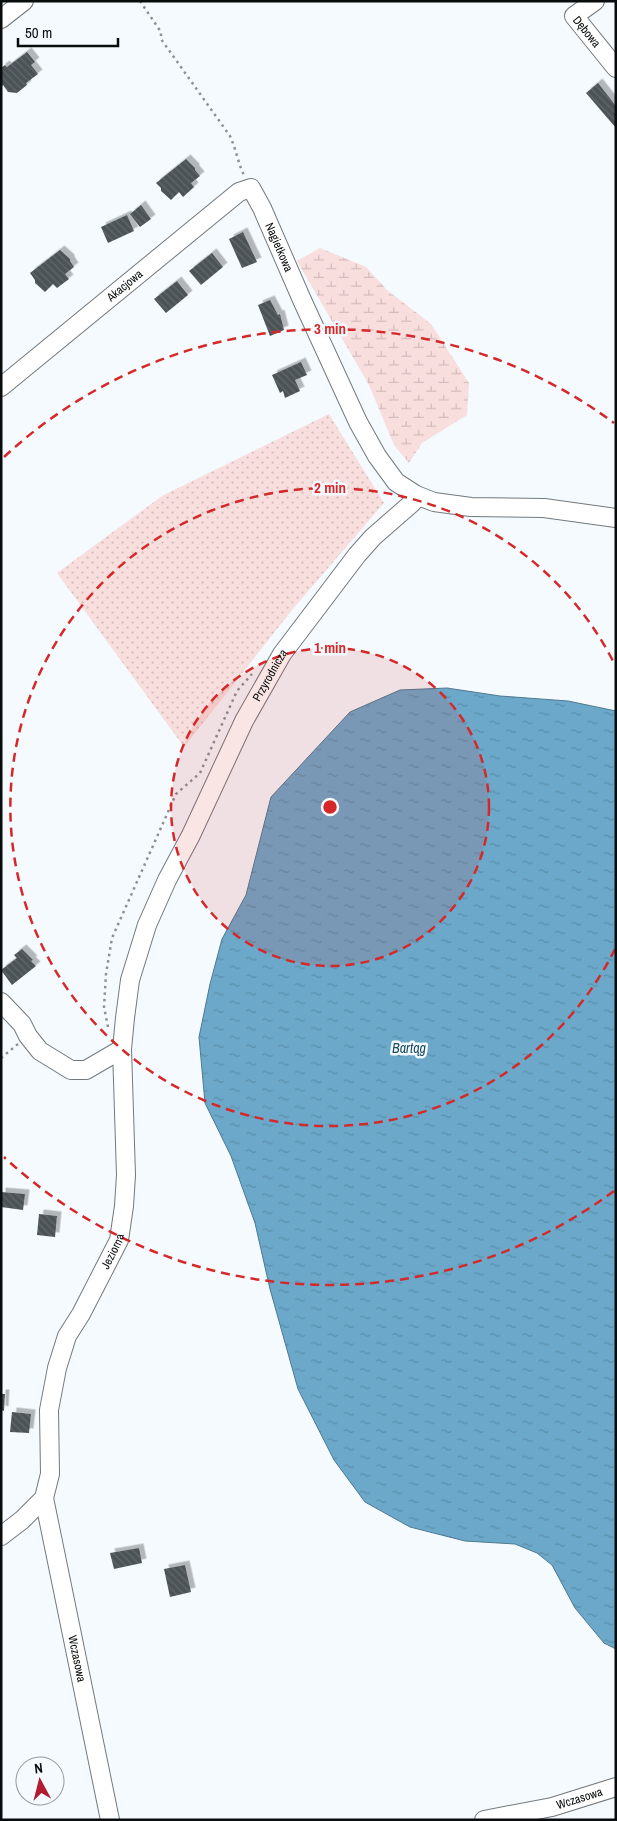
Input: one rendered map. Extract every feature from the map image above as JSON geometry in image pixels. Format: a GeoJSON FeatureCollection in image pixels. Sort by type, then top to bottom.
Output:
{"type":"FeatureCollection","features":[{"type":"Feature","properties":{"kind":"street"},"geometry":{"type":"LineString","coordinates":[[1,19],[24,1]]}},
{"type":"Feature","properties":{"kind":"street","name":"Dębowa"},"geometry":{"type":"LineString","coordinates":[[595,1],[574,16],[616,68]]}},
{"type":"Feature","properties":{"kind":"street","name":"Akacjowa"},"geometry":{"type":"LineString","coordinates":[[1,386],[239,192],[251,188]]}},
{"type":"Feature","properties":{"kind":"street","name":"Nagietkowa"},"geometry":{"type":"LineString","coordinates":[[251,188],[262,208],[358,422],[377,456],[396,482],[416,495]]}},
{"type":"Feature","properties":{"kind":"street"},"geometry":{"type":"LineString","coordinates":[[416,495],[434,502],[471,508],[544,508],[616,518]]}},
{"type":"Feature","properties":{"kind":"street","name":"Przyrodnicza"},"geometry":{"type":"LineString","coordinates":[[122,1049],[130,980],[147,925],[244,721],[282,654],[324,598],[372,537],[412,503],[416,495]]}},
{"type":"Feature","properties":{"kind":"street"},"geometry":{"type":"LineString","coordinates":[[1,1002],[22,1024],[28,1036],[40,1050],[71,1070],[86,1070],[122,1049]]}},
{"type":"Feature","properties":{"kind":"street","name":"Jeziorna"},"geometry":{"type":"LineString","coordinates":[[44,1498],[50,1474],[49,1410],[57,1368],[67,1336],[81,1314],[112,1255],[122,1223],[126,1175],[122,1049]]}},
{"type":"Feature","properties":{"kind":"street"},"geometry":{"type":"LineString","coordinates":[[1,1536],[22,1520],[44,1498]]}},
{"type":"Feature","properties":{"kind":"street","name":"Wczasowa"},"geometry":{"type":"LineString","coordinates":[[44,1498],[110,1820]]}},
{"type":"Feature","properties":{"kind":"street","name":"Wczasowa"},"geometry":{"type":"LineString","coordinates":[[484,1820],[552,1807],[616,1787]]}},
{"type":"Feature","properties":{"kind":"path"},"geometry":{"type":"LineString","coordinates":[[140,1],[161,32],[161,39],[230,136],[237,152],[239,166],[251,188]]}},
{"type":"Feature","properties":{"kind":"path"},"geometry":{"type":"LineString","coordinates":[[122,1049],[109,1033],[104,1007],[106,974],[112,938],[176,794],[200,773],[237,691],[258,670]]}},
{"type":"Feature","properties":{"kind":"path"},"geometry":{"type":"LineString","coordinates":[[1,1058],[28,1036]]}},
{"type":"Feature","properties":{"kind":"green space"},"geometry":{"type":"Polygon","coordinates":[[[320,248],[366,267],[387,290],[431,324],[469,383],[467,415],[422,443],[409,463],[394,445],[369,385],[297,261],[320,248]]]}},
{"type":"Feature","properties":{"kind":"green space"},"geometry":{"type":"Polygon","coordinates":[[[329,414],[384,503],[292,610],[184,747],[57,573],[162,496],[329,414]]]}},
{"type":"Feature","properties":{"kind":"water","name":"Bartąg"},"geometry":{"type":"Polygon","coordinates":[[[447,688],[500,696],[568,701],[616,711],[616,1649],[604,1643],[575,1608],[552,1565],[537,1553],[515,1544],[465,1541],[410,1527],[365,1502],[334,1460],[298,1389],[270,1289],[255,1223],[231,1156],[205,1103],[199,1037],[210,984],[222,939],[246,895],[271,797],[350,712],[400,690],[447,688]]]}},
{"type":"Feature","properties":{"kind":"building"},"geometry":{"type":"Polygon","coordinates":[[[27,52],[35,62],[31,65],[38,74],[17,93],[8,92],[3,85],[1,87],[1,68],[5,65],[7,67],[27,52]]]}},
{"type":"Feature","properties":{"kind":"building"},"geometry":{"type":"Polygon","coordinates":[[[598,83],[616,106],[616,128],[586,93],[598,83]]]}},
{"type":"Feature","properties":{"kind":"building"},"geometry":{"type":"Polygon","coordinates":[[[186,159],[200,176],[191,183],[194,187],[183,197],[179,192],[171,200],[161,191],[161,188],[156,183],[186,159]]]}},
{"type":"Feature","properties":{"kind":"building"},"geometry":{"type":"Polygon","coordinates":[[[141,205],[151,219],[140,227],[130,214],[141,205]]]}},
{"type":"Feature","properties":{"kind":"building"},"geometry":{"type":"Polygon","coordinates":[[[127,215],[134,231],[108,243],[101,227],[127,215]]]}},
{"type":"Feature","properties":{"kind":"building"},"geometry":{"type":"Polygon","coordinates":[[[243,232],[257,262],[242,268],[229,239],[243,232]]]}},
{"type":"Feature","properties":{"kind":"building"},"geometry":{"type":"Polygon","coordinates":[[[60,250],[70,259],[74,267],[65,274],[69,279],[57,288],[53,284],[45,292],[35,283],[30,273],[60,250]]]}},
{"type":"Feature","properties":{"kind":"building"},"geometry":{"type":"Polygon","coordinates":[[[212,253],[223,267],[201,285],[189,271],[212,253]]]}},
{"type":"Feature","properties":{"kind":"building"},"geometry":{"type":"Polygon","coordinates":[[[177,281],[188,295],[166,313],[154,299],[177,281]]]}},
{"type":"Feature","properties":{"kind":"building"},"geometry":{"type":"Polygon","coordinates":[[[270,300],[278,315],[280,314],[284,330],[270,336],[258,305],[270,300]]]}},
{"type":"Feature","properties":{"kind":"building"},"geometry":{"type":"Polygon","coordinates":[[[301,362],[307,375],[295,380],[300,391],[285,398],[283,391],[280,393],[272,375],[301,362]]]}},
{"type":"Feature","properties":{"kind":"building"},"geometry":{"type":"Polygon","coordinates":[[[22,949],[36,966],[12,985],[1,970],[17,958],[14,955],[22,949]]]}},
{"type":"Feature","properties":{"kind":"building"},"geometry":{"type":"Polygon","coordinates":[[[1,1192],[25,1194],[23,1210],[1,1207],[1,1192]]]}},
{"type":"Feature","properties":{"kind":"building"},"geometry":{"type":"Polygon","coordinates":[[[39,1214],[57,1216],[55,1237],[37,1235],[39,1214]]]}},
{"type":"Feature","properties":{"kind":"building"},"geometry":{"type":"Polygon","coordinates":[[[1,1394],[5,1394],[4,1411],[1,1410],[1,1394]]]}},
{"type":"Feature","properties":{"kind":"building"},"geometry":{"type":"Polygon","coordinates":[[[12,1412],[31,1414],[29,1433],[10,1432],[12,1412]]]}},
{"type":"Feature","properties":{"kind":"building"},"geometry":{"type":"Polygon","coordinates":[[[139,1548],[142,1563],[114,1569],[110,1553],[139,1548]]]}},
{"type":"Feature","properties":{"kind":"building"},"geometry":{"type":"Polygon","coordinates":[[[185,1565],[191,1592],[170,1597],[164,1569],[185,1565]]]}}]}
